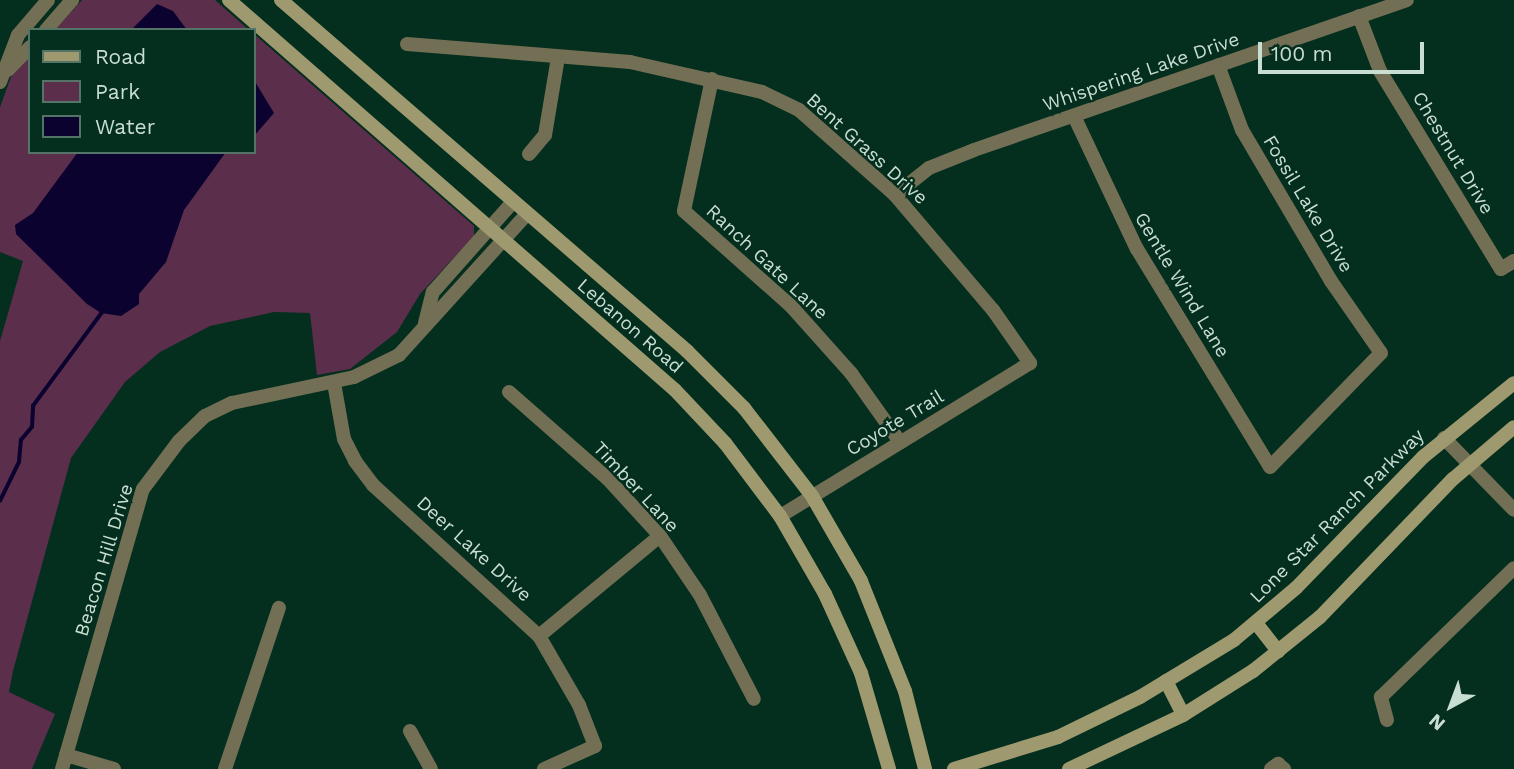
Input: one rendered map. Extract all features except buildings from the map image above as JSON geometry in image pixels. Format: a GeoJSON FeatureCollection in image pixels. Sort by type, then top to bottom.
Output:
{"type":"FeatureCollection","features":[{"type":"Feature","properties":{"kind":"main road","name":"Lebanon Road"},"geometry":{"type":"LineString","coordinates":[[229,0],[675,390],[725,443],[780,516],[847,640],[889,769]]}},
{"type":"Feature","properties":{"kind":"main road","name":"Lebanon Road"},"geometry":{"type":"LineString","coordinates":[[281,0],[717,379],[812,496],[878,619],[925,769]]}},
{"type":"Feature","properties":{"kind":"main road","name":"Lone Star Ranch Parkway"},"geometry":{"type":"LineString","coordinates":[[954,769],[1040,746],[1166,681],[1256,623],[1444,438],[1514,383]]}},
{"type":"Feature","properties":{"kind":"main road"},"geometry":{"type":"LineString","coordinates":[[1069,769],[1183,715],[1278,651],[1320,617],[1469,464],[1514,427]]}},
{"type":"Feature","properties":{"kind":"main road"},"geometry":{"type":"LineString","coordinates":[[1256,623],[1278,651]]}},
{"type":"Feature","properties":{"kind":"main road"},"geometry":{"type":"LineString","coordinates":[[1166,681],[1183,715]]}},
{"type":"Feature","properties":{"kind":"street"},"geometry":{"type":"LineString","coordinates":[[1,79],[18,34],[48,0]]}},
{"type":"Feature","properties":{"kind":"street"},"geometry":{"type":"LineString","coordinates":[[48,28],[72,0]]}},
{"type":"Feature","properties":{"kind":"street","name":"Whispering Lake Drive"},"geometry":{"type":"LineString","coordinates":[[895,195],[929,168],[1407,0]]}},
{"type":"Feature","properties":{"kind":"street","name":"Chestnut Drive"},"geometry":{"type":"LineString","coordinates":[[1359,16],[1381,71],[1501,269],[1514,261]]}},
{"type":"Feature","properties":{"kind":"street","name":"Bent Grass Drive"},"geometry":{"type":"LineString","coordinates":[[407,44],[630,62],[762,92],[799,110],[895,195],[968,278],[1030,363]]}},
{"type":"Feature","properties":{"kind":"street"},"geometry":{"type":"LineString","coordinates":[[1,79],[28,49]]}},
{"type":"Feature","properties":{"kind":"street"},"geometry":{"type":"LineString","coordinates":[[529,155],[545,135],[558,57]]}},
{"type":"Feature","properties":{"kind":"street","name":"Fossil Lake Drive"},"geometry":{"type":"LineString","coordinates":[[1218,65],[1242,131],[1331,281],[1381,353],[1270,467]]}},
{"type":"Feature","properties":{"kind":"street","name":"Ranch Gate Lane"},"geometry":{"type":"LineString","coordinates":[[712,79],[684,211],[791,306],[850,373],[900,442]]}},
{"type":"Feature","properties":{"kind":"street","name":"Gentle Wind Lane"},"geometry":{"type":"LineString","coordinates":[[1074,116],[1120,219],[1270,467]]}},
{"type":"Feature","properties":{"kind":"street","name":"Beacon Hill Drive"},"geometry":{"type":"LineString","coordinates":[[425,323],[433,292],[513,202]]}},
{"type":"Feature","properties":{"kind":"street","name":"Beacon Hill Drive"},"geometry":{"type":"LineString","coordinates":[[64,762],[143,489],[157,468],[205,416],[232,402],[282,388],[334,383],[371,372],[399,355],[425,323],[527,214]]}},
{"type":"Feature","properties":{"kind":"street","name":"Coyote Trail"},"geometry":{"type":"LineString","coordinates":[[780,516],[1030,363]]}},
{"type":"Feature","properties":{"kind":"street","name":"Deer Lake Drive"},"geometry":{"type":"LineString","coordinates":[[334,383],[344,439],[373,485],[538,636],[579,705],[595,746],[544,769]]}},
{"type":"Feature","properties":{"kind":"street","name":"Timber Lane"},"geometry":{"type":"LineString","coordinates":[[509,392],[608,479],[660,537],[700,595],[754,699]]}},
{"type":"Feature","properties":{"kind":"street"},"geometry":{"type":"LineString","coordinates":[[1444,438],[1514,510]]}},
{"type":"Feature","properties":{"kind":"street"},"geometry":{"type":"LineString","coordinates":[[538,636],[660,537]]}},
{"type":"Feature","properties":{"kind":"street"},"geometry":{"type":"LineString","coordinates":[[1387,720],[1381,697],[1514,568]]}},
{"type":"Feature","properties":{"kind":"street"},"geometry":{"type":"LineString","coordinates":[[225,769],[279,608]]}},
{"type":"Feature","properties":{"kind":"street"},"geometry":{"type":"LineString","coordinates":[[410,731],[431,769]]}},
{"type":"Feature","properties":{"kind":"street"},"geometry":{"type":"LineString","coordinates":[[64,762],[114,769]]}},
{"type":"Feature","properties":{"kind":"green space"},"geometry":{"type":"Polygon","coordinates":[[[82,0],[215,0],[247,28],[57,28],[82,0]]]}},
{"type":"Feature","properties":{"kind":"green space"},"geometry":{"type":"Polygon","coordinates":[[[256,36],[474,226],[474,236],[420,294],[397,332],[350,369],[317,375],[310,313],[274,312],[210,326],[160,352],[125,382],[71,458],[13,671],[9,692],[55,714],[32,769],[0,769],[0,341],[23,261],[0,252],[0,107],[11,77],[28,59],[28,154],[256,154],[256,36]]]}},
{"type":"Feature","properties":{"kind":"water"},"geometry":{"type":"Polygon","coordinates":[[[157,4],[173,11],[186,28],[133,28],[157,4]]]}},
{"type":"Feature","properties":{"kind":"water"},"geometry":{"type":"Polygon","coordinates":[[[256,83],[274,113],[256,134],[256,83]]]}},
{"type":"Feature","properties":{"kind":"water"},"geometry":{"type":"Polygon","coordinates":[[[77,154],[225,154],[184,210],[166,262],[139,294],[139,304],[121,316],[101,313],[87,304],[16,234],[15,225],[33,213],[77,154]]]}},
{"type":"Feature","properties":{"kind":"waterway"},"geometry":{"type":"LineString","coordinates":[[0,501],[19,462],[21,440],[32,427],[33,406],[103,311]]}}]}
